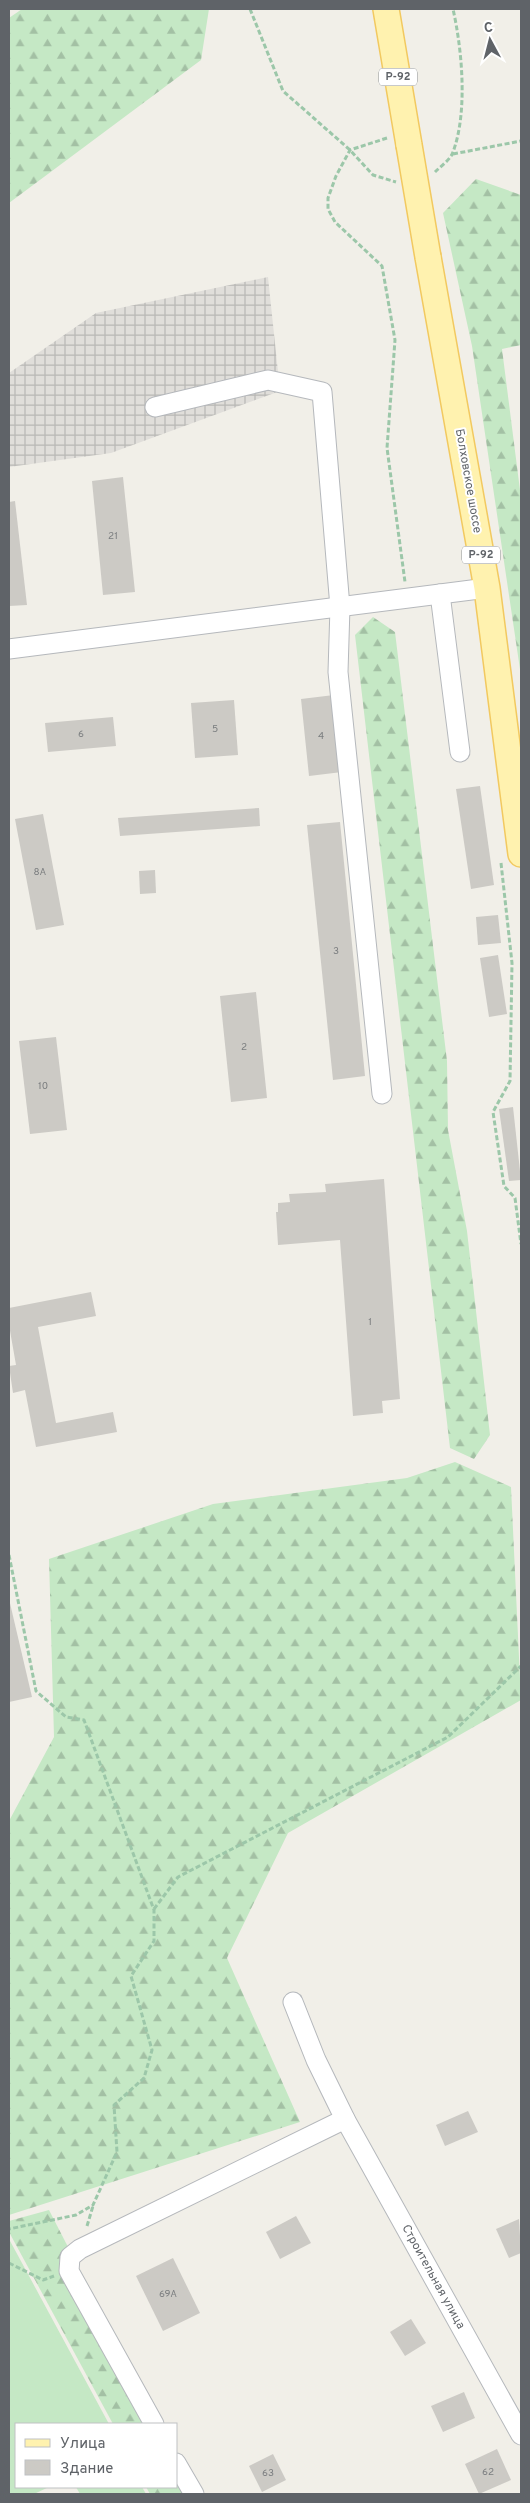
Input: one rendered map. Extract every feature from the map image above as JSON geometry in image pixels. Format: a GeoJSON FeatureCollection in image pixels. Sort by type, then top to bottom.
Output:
{"type":"FeatureCollection","features":[{"type":"Feature","properties":{"kind":"main road","name":"Р-92"},"geometry":{"type":"LineString","coordinates":[[386,9],[400,140]]}},
{"type":"Feature","properties":{"kind":"main road","name":"Болховское шоссе"},"geometry":{"type":"LineString","coordinates":[[400,140],[428,257],[487,588],[511,856]]}},
{"type":"Feature","properties":{"kind":"street"},"geometry":{"type":"LineString","coordinates":[[155,407],[268,380],[322,392],[340,607],[338,672],[382,1094]]}},
{"type":"Feature","properties":{"kind":"street"},"geometry":{"type":"LineString","coordinates":[[9,650],[487,588]]}},
{"type":"Feature","properties":{"kind":"street"},"geometry":{"type":"LineString","coordinates":[[440,594],[460,752]]}},
{"type":"Feature","properties":{"kind":"street","name":"Строительная улица"},"geometry":{"type":"LineString","coordinates":[[293,2002],[316,2060],[345,2120],[521,2435]]}},
{"type":"Feature","properties":{"kind":"street"},"geometry":{"type":"LineString","coordinates":[[153,2423],[69,2271],[70,2257],[80,2249],[345,2120]]}},
{"type":"Feature","properties":{"kind":"street"},"geometry":{"type":"LineString","coordinates":[[178,2466],[194,2494]]}},
{"type":"Feature","properties":{"kind":"path"},"geometry":{"type":"LineString","coordinates":[[250,9],[283,91],[350,150],[373,174]]}},
{"type":"Feature","properties":{"kind":"path"},"geometry":{"type":"LineString","coordinates":[[453,9],[462,73],[459,129],[453,154],[521,141]]}},
{"type":"Feature","properties":{"kind":"path"},"geometry":{"type":"LineString","coordinates":[[350,150],[400,140]]}},
{"type":"Feature","properties":{"kind":"path"},"geometry":{"type":"LineString","coordinates":[[350,150],[336,176],[328,198],[328,209],[335,222],[382,266],[394,340],[387,448],[408,598]]}},
{"type":"Feature","properties":{"kind":"path"},"geometry":{"type":"LineString","coordinates":[[511,856],[510,1081],[493,1112],[504,1186],[516,1198],[521,1244]]}},
{"type":"Feature","properties":{"kind":"path"},"geometry":{"type":"LineString","coordinates":[[9,1555],[36,1691],[66,1717],[84,1720],[154,1910],[154,1941],[131,1976],[152,2050],[144,2078],[114,2105],[117,2152],[93,2205],[76,2215],[9,2229]]}},
{"type":"Feature","properties":{"kind":"path"},"geometry":{"type":"LineString","coordinates":[[154,1910],[178,1877],[448,1737],[521,1666]]}},
{"type":"Feature","properties":{"kind":"path"},"geometry":{"type":"LineString","coordinates":[[9,2263],[43,2280],[69,2271]]}},
{"type":"Feature","properties":{"kind":"shaded area"},"geometry":{"type":"Polygon","coordinates":[[[268,277],[280,391],[111,453],[9,467],[9,373],[96,313],[268,277]]]}},
{"type":"Feature","properties":{"kind":"green space"},"geometry":{"type":"Polygon","coordinates":[[[22,9],[209,9],[201,60],[9,203],[9,18],[22,9]]]}},
{"type":"Feature","properties":{"kind":"green space"},"geometry":{"type":"Polygon","coordinates":[[[476,179],[521,195],[521,345],[502,349],[521,498],[521,676],[472,346],[443,213],[476,179]]]}},
{"type":"Feature","properties":{"kind":"green space"},"geometry":{"type":"Polygon","coordinates":[[[373,617],[395,632],[447,1061],[448,1130],[467,1231],[490,1435],[474,1459],[450,1448],[355,635],[373,617]]]}},
{"type":"Feature","properties":{"kind":"green space"},"geometry":{"type":"Polygon","coordinates":[[[455,1462],[511,1487],[521,1700],[288,1833],[227,1958],[300,2122],[9,2215],[9,1821],[54,1737],[49,1559],[213,1504],[407,1478],[455,1462]]]}},
{"type":"Feature","properties":{"kind":"green space"},"geometry":{"type":"Polygon","coordinates":[[[49,2210],[158,2423],[112,2423],[9,2232],[9,2221],[49,2210]]]}},
{"type":"Feature","properties":{"kind":"green space"},"geometry":{"type":"Polygon","coordinates":[[[9,2239],[108,2423],[15,2423],[15,2488],[47,2488],[34,2494],[9,2494],[9,2239]]]}},
{"type":"Feature","properties":{"kind":"green space"},"geometry":{"type":"Polygon","coordinates":[[[178,2461],[195,2494],[150,2494],[147,2488],[178,2488],[178,2461]]]}},
{"type":"Feature","properties":{"kind":"green space"},"geometry":{"type":"Polygon","coordinates":[[[77,2488],[143,2488],[146,2494],[80,2494],[77,2488]]]}},
{"type":"Feature","properties":{"kind":"building"},"geometry":{"type":"Polygon","coordinates":[[[123,477],[135,592],[103,595],[92,481],[123,477]]]}},
{"type":"Feature","properties":{"kind":"building"},"geometry":{"type":"Polygon","coordinates":[[[15,501],[27,605],[9,606],[9,502],[15,501]]]}},
{"type":"Feature","properties":{"kind":"building"},"geometry":{"type":"Polygon","coordinates":[[[334,695],[342,772],[309,776],[301,699],[334,695]]]}},
{"type":"Feature","properties":{"kind":"building"},"geometry":{"type":"Polygon","coordinates":[[[234,700],[238,755],[195,758],[191,703],[234,700]]]}},
{"type":"Feature","properties":{"kind":"building"},"geometry":{"type":"Polygon","coordinates":[[[113,717],[116,746],[48,752],[45,723],[113,717]]]}},
{"type":"Feature","properties":{"kind":"building"},"geometry":{"type":"Polygon","coordinates":[[[480,786],[494,885],[471,889],[456,789],[480,786]]]}},
{"type":"Feature","properties":{"kind":"building"},"geometry":{"type":"Polygon","coordinates":[[[259,808],[260,826],[120,836],[118,818],[259,808]]]}},
{"type":"Feature","properties":{"kind":"building"},"geometry":{"type":"Polygon","coordinates":[[[43,814],[64,925],[36,930],[15,819],[43,814]]]}},
{"type":"Feature","properties":{"kind":"building"},"geometry":{"type":"Polygon","coordinates":[[[340,822],[365,1076],[333,1080],[307,825],[340,822]]]}},
{"type":"Feature","properties":{"kind":"building"},"geometry":{"type":"Polygon","coordinates":[[[155,870],[156,893],[140,894],[139,871],[155,870]]]}},
{"type":"Feature","properties":{"kind":"building"},"geometry":{"type":"Polygon","coordinates":[[[498,915],[501,943],[478,945],[476,917],[498,915]]]}},
{"type":"Feature","properties":{"kind":"building"},"geometry":{"type":"Polygon","coordinates":[[[498,955],[507,1014],[489,1017],[480,958],[498,955]]]}},
{"type":"Feature","properties":{"kind":"building"},"geometry":{"type":"Polygon","coordinates":[[[256,992],[267,1098],[231,1102],[220,996],[256,992]]]}},
{"type":"Feature","properties":{"kind":"building"},"geometry":{"type":"Polygon","coordinates":[[[56,1037],[67,1130],[30,1134],[19,1041],[56,1037]]]}},
{"type":"Feature","properties":{"kind":"building"},"geometry":{"type":"Polygon","coordinates":[[[513,1107],[521,1180],[509,1181],[499,1109],[513,1107]]]}},
{"type":"Feature","properties":{"kind":"building"},"geometry":{"type":"Polygon","coordinates":[[[384,1179],[400,1399],[382,1401],[383,1413],[353,1416],[340,1240],[278,1245],[276,1212],[278,1212],[278,1203],[290,1202],[289,1194],[326,1192],[325,1184],[384,1179]]]}},
{"type":"Feature","properties":{"kind":"building"},"geometry":{"type":"Polygon","coordinates":[[[91,1292],[96,1316],[38,1327],[56,1423],[113,1412],[117,1432],[36,1447],[25,1390],[13,1393],[9,1366],[16,1365],[9,1325],[9,1308],[91,1292]]]}},
{"type":"Feature","properties":{"kind":"building"},"geometry":{"type":"Polygon","coordinates":[[[9,1599],[32,1697],[9,1702],[9,1599]]]}},
{"type":"Feature","properties":{"kind":"building"},"geometry":{"type":"Polygon","coordinates":[[[468,2111],[478,2132],[445,2146],[436,2125],[468,2111]]]}},
{"type":"Feature","properties":{"kind":"building"},"geometry":{"type":"Polygon","coordinates":[[[296,2216],[311,2243],[280,2259],[266,2232],[296,2216]]]}},
{"type":"Feature","properties":{"kind":"building"},"geometry":{"type":"Polygon","coordinates":[[[519,2219],[521,2253],[509,2258],[496,2229],[519,2219]]]}},
{"type":"Feature","properties":{"kind":"building"},"geometry":{"type":"Polygon","coordinates":[[[173,2258],[200,2313],[163,2331],[136,2276],[173,2258]]]}},
{"type":"Feature","properties":{"kind":"building"},"geometry":{"type":"Polygon","coordinates":[[[411,2319],[426,2343],[405,2356],[390,2332],[411,2319]]]}},
{"type":"Feature","properties":{"kind":"building"},"geometry":{"type":"Polygon","coordinates":[[[464,2392],[475,2418],[443,2432],[431,2406],[464,2392]]]}},
{"type":"Feature","properties":{"kind":"building"},"geometry":{"type":"Polygon","coordinates":[[[497,2449],[511,2480],[479,2494],[465,2464],[497,2449]]]}},
{"type":"Feature","properties":{"kind":"building"},"geometry":{"type":"Polygon","coordinates":[[[273,2454],[286,2480],[262,2492],[249,2466],[273,2454]]]}}]}
